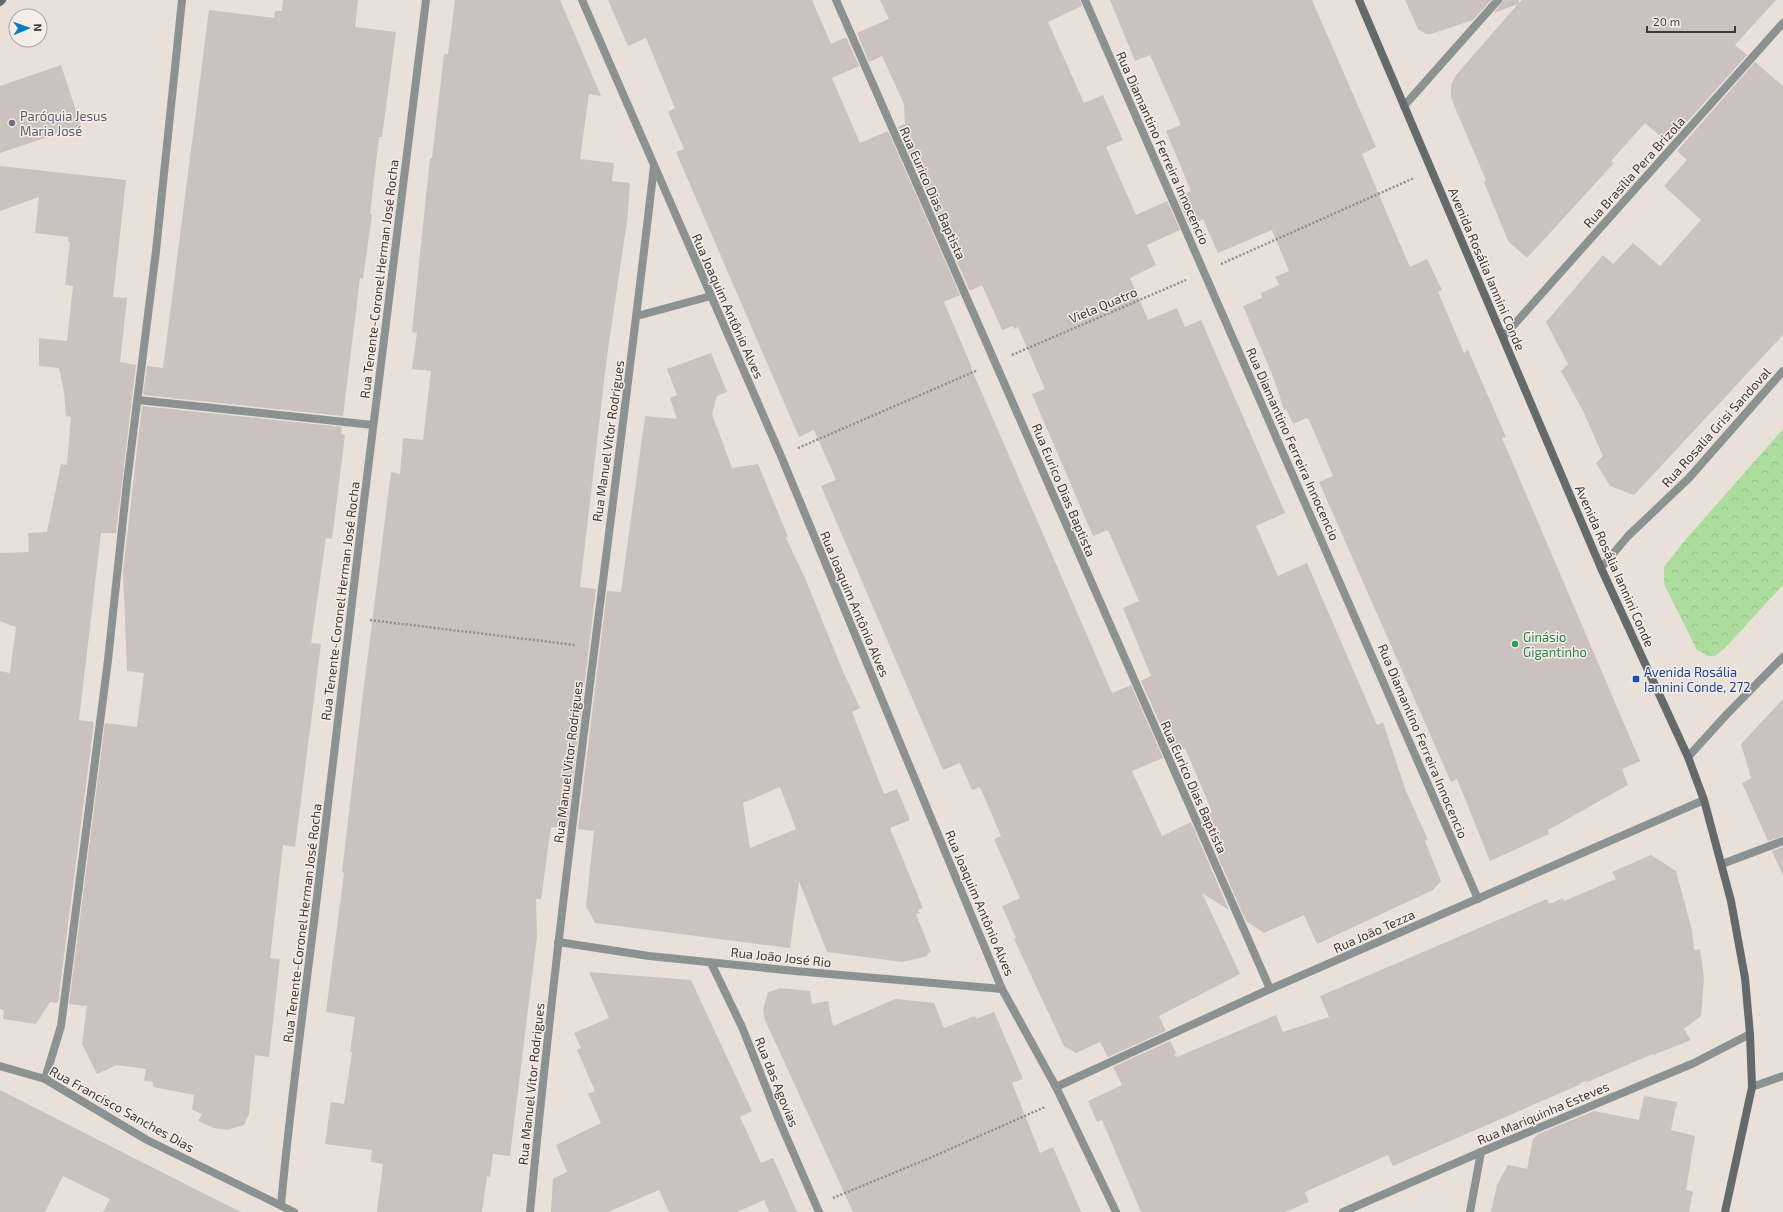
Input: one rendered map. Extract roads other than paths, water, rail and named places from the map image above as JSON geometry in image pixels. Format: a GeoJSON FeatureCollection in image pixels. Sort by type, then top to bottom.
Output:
{"type":"FeatureCollection","features":[{"type":"Feature","properties":{"kind":"street"},"geometry":{"type":"LineString","coordinates":[[45,1079],[61,1026],[108,660],[156,251],[182,0]]}},
{"type":"Feature","properties":{"kind":"street","name":"Rua Tenente-Coronel Herman José Rocha"},"geometry":{"type":"LineString","coordinates":[[281,1205],[287,1137],[316,910],[372,426],[426,0]]}},
{"type":"Feature","properties":{"kind":"street","name":"Rua Joaquim Antônio Alves"},"geometry":{"type":"LineString","coordinates":[[582,0],[781,456],[1002,989],[1056,1087],[1116,1212]]}},
{"type":"Feature","properties":{"kind":"street","name":"Rua Eurico Dias Baptista"},"geometry":{"type":"LineString","coordinates":[[836,0],[1270,989]]}},
{"type":"Feature","properties":{"kind":"street","name":"Rua Diamantino Ferreira Innocencio"},"geometry":{"type":"LineString","coordinates":[[1085,0],[1478,899]]}},
{"type":"Feature","properties":{"kind":"street","name":"Avenida Rosália Iannini Conde"},"geometry":{"type":"LineString","coordinates":[[1359,0],[1601,568],[1688,758],[1704,800],[1731,900],[1745,978],[1750,1034],[1752,1087],[1725,1212]]}},
{"type":"Feature","properties":{"kind":"street"},"geometry":{"type":"LineString","coordinates":[[1404,106],[1498,0]]}},
{"type":"Feature","properties":{"kind":"street","name":"Rua Brasília Pera Brizola"},"geometry":{"type":"LineString","coordinates":[[1503,337],[1783,23]]}},
{"type":"Feature","properties":{"kind":"street","name":"Rua Manuel Vitor Rodrigues"},"geometry":{"type":"LineString","coordinates":[[530,1212],[558,942],[593,648],[637,316],[654,166]]}},
{"type":"Feature","properties":{"kind":"street"},"geometry":{"type":"LineString","coordinates":[[637,316],[711,296]]}},
{"type":"Feature","properties":{"kind":"street","name":"Rua Rosalia Grisi Sandoval"},"geometry":{"type":"LineString","coordinates":[[1601,568],[1628,536],[1689,478],[1783,371]]}},
{"type":"Feature","properties":{"kind":"street"},"geometry":{"type":"LineString","coordinates":[[138,400],[372,426]]}},
{"type":"Feature","properties":{"kind":"street"},"geometry":{"type":"LineString","coordinates":[[1688,758],[1727,714],[1783,657]]}},
{"type":"Feature","properties":{"kind":"street","name":"Rua João Tezza"},"geometry":{"type":"LineString","coordinates":[[1056,1087],[1270,989],[1704,800]]}},
{"type":"Feature","properties":{"kind":"street"},"geometry":{"type":"LineString","coordinates":[[1722,864],[1783,841]]}},
{"type":"Feature","properties":{"kind":"street","name":"Rua João José Rio"},"geometry":{"type":"LineString","coordinates":[[558,942],[648,956],[711,963],[1002,989]]}},
{"type":"Feature","properties":{"kind":"street","name":"Rua das Agovias"},"geometry":{"type":"LineString","coordinates":[[711,963],[742,1027],[779,1120],[817,1208]]}},
{"type":"Feature","properties":{"kind":"street","name":"Rua Mariquinha Esteves"},"geometry":{"type":"LineString","coordinates":[[1343,1212],[1694,1062],[1750,1034]]}},
{"type":"Feature","properties":{"kind":"street","name":"Rua Francisco Sanches Dias"},"geometry":{"type":"LineString","coordinates":[[0,1066],[45,1079],[147,1140],[294,1212]]}},
{"type":"Feature","properties":{"kind":"street"},"geometry":{"type":"LineString","coordinates":[[1752,1087],[1783,1076]]}},
{"type":"Feature","properties":{"kind":"street"},"geometry":{"type":"LineString","coordinates":[[1470,1212],[1481,1152]]}},
{"type":"Feature","properties":{"kind":"place","name":"Paróquia Jesus Maria José"},"geometry":{"type":"Point","coordinates":[12,123]}},
{"type":"Feature","properties":{"kind":"place","name":"Ginásio Gigantinho"},"geometry":{"type":"Point","coordinates":[1515,644]}},
{"type":"Feature","properties":{"kind":"place","name":"Avenida Rosália Iannini Conde, 272"},"geometry":{"type":"Point","coordinates":[1636,679]}}]}
